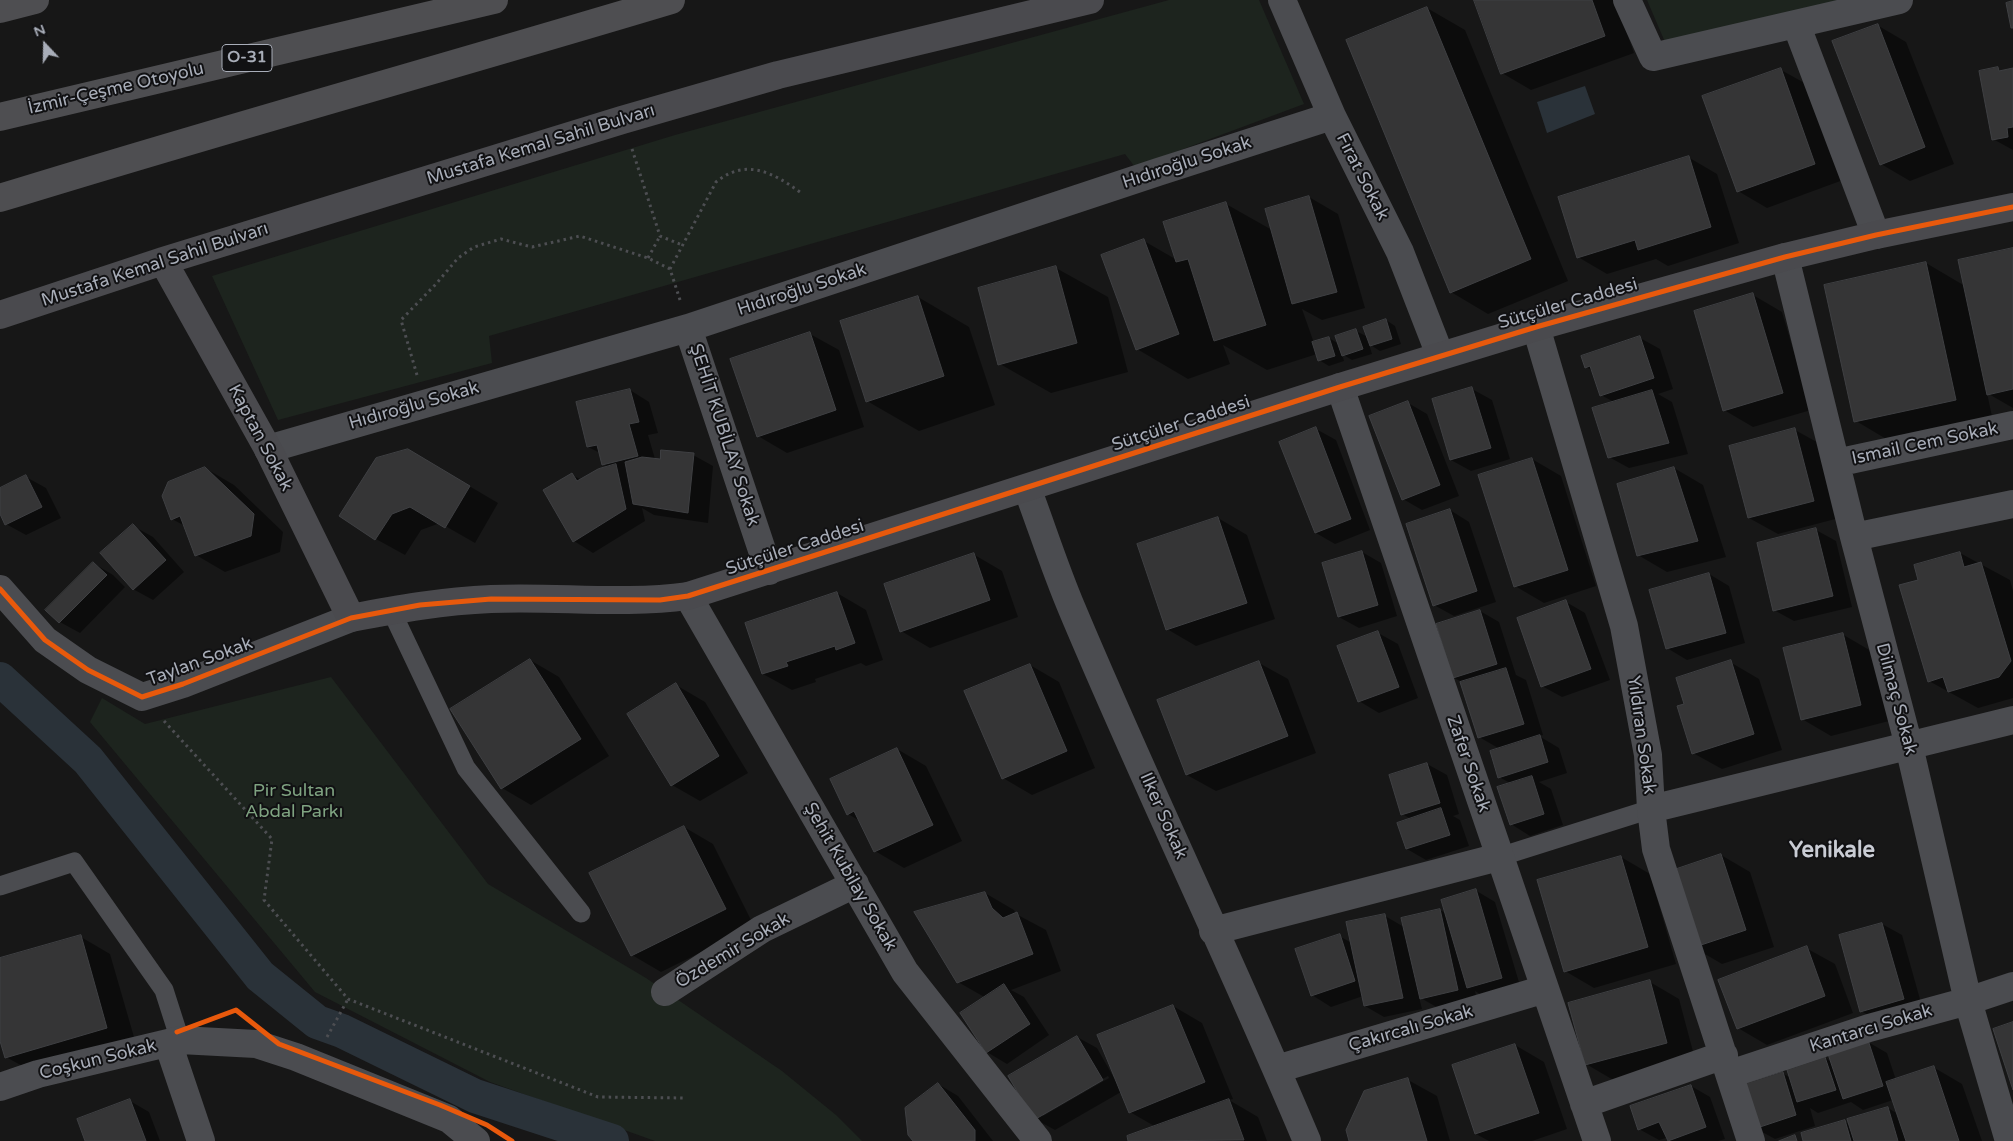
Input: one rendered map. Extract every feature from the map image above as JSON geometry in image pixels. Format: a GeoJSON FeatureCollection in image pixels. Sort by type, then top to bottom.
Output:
{"type":"FeatureCollection","features":[{"type":"Feature","properties":{"kind":"highway"},"geometry":{"type":"LineString","coordinates":[[0,8],[35,0]]}},
{"type":"Feature","properties":{"kind":"highway","name":"İzmir-Çeşme Otoyolu"},"geometry":{"type":"LineString","coordinates":[[0,117],[494,0]]}},
{"type":"Feature","properties":{"kind":"highway"},"geometry":{"type":"LineString","coordinates":[[0,198],[168,146],[671,0]]}},
{"type":"Feature","properties":{"kind":"street","name":"Mustafa Kemal Sahil Bulvarı"},"geometry":{"type":"LineString","coordinates":[[0,315],[163,261],[622,120],[778,75],[1090,0]]}},
{"type":"Feature","properties":{"kind":"street","name":"Fırat Sokak"},"geometry":{"type":"LineString","coordinates":[[1282,0],[1332,116],[1400,252],[1440,355]]}},
{"type":"Feature","properties":{"kind":"street"},"geometry":{"type":"LineString","coordinates":[[1627,0],[1653,57],[1899,0]]}},
{"type":"Feature","properties":{"kind":"street"},"geometry":{"type":"LineString","coordinates":[[1796,24],[1876,235]]}},
{"type":"Feature","properties":{"kind":"street","name":"Hıdıroğlu Sokak"},"geometry":{"type":"LineString","coordinates":[[268,448],[688,328],[1332,116]]}},
{"type":"Feature","properties":{"kind":"street","name":"Sütçüler Caddesi"},"geometry":{"type":"LineString","coordinates":[[351,618],[420,605],[491,599],[660,600],[688,596],[1440,355],[1785,257],[1876,235],[2013,207]]}},
{"type":"Feature","properties":{"kind":"street","name":"Dilmaç Sokak"},"geometry":{"type":"LineString","coordinates":[[1785,257],[1854,537],[1909,746],[1968,1002],[2009,1141]]}},
{"type":"Feature","properties":{"kind":"street","name":"Kaptan Sokak"},"geometry":{"type":"LineString","coordinates":[[163,261],[268,448],[351,618]]}},
{"type":"Feature","properties":{"kind":"street","name":"Yıldıran Sokak"},"geometry":{"type":"LineString","coordinates":[[1536,327],[1624,626],[1648,755],[1651,809],[1656,849],[1751,1141]]}},
{"type":"Feature","properties":{"kind":"street","name":"ŞEHİT KUBİLAY Sokak"},"geometry":{"type":"LineString","coordinates":[[688,328],[769,571]]}},
{"type":"Feature","properties":{"kind":"street","name":"Zafer Sokak"},"geometry":{"type":"LineString","coordinates":[[1340,387],[1597,1141]]}},
{"type":"Feature","properties":{"kind":"street","name":"Ismail Cem Sokak"},"geometry":{"type":"LineString","coordinates":[[1836,463],[2013,425]]}},
{"type":"Feature","properties":{"kind":"street","name":"Ilker Sokak"},"geometry":{"type":"LineString","coordinates":[[1026,488],[1071,608],[1277,1068],[1307,1141]]}},
{"type":"Feature","properties":{"kind":"street"},"geometry":{"type":"LineString","coordinates":[[1854,537],[2013,504]]}},
{"type":"Feature","properties":{"kind":"street","name":"Taylan Sokak"},"geometry":{"type":"LineString","coordinates":[[0,589],[45,640],[88,670],[142,697],[183,684],[351,618]]}},
{"type":"Feature","properties":{"kind":"street","name":"Şehit Kubilay Sokak"},"geometry":{"type":"LineString","coordinates":[[688,596],[905,972],[1038,1141]]}},
{"type":"Feature","properties":{"kind":"street"},"geometry":{"type":"LineString","coordinates":[[1651,809],[2013,720]]}},
{"type":"Feature","properties":{"kind":"street"},"geometry":{"type":"LineString","coordinates":[[1214,930],[1499,857]]}},
{"type":"Feature","properties":{"kind":"street","name":"Özdemir Sokak"},"geometry":{"type":"LineString","coordinates":[[665,992],[762,928],[855,884]]}},
{"type":"Feature","properties":{"kind":"street","name":"Kantarcı Sokak"},"geometry":{"type":"LineString","coordinates":[[1584,1104],[1727,1064],[1968,1002],[2013,986]]}},
{"type":"Feature","properties":{"kind":"street","name":"Çakırcalı Sokak"},"geometry":{"type":"LineString","coordinates":[[1277,1068],[1545,989]]}},
{"type":"Feature","properties":{"kind":"street"},"geometry":{"type":"LineString","coordinates":[[174,1041],[201,1141]]}},
{"type":"Feature","properties":{"kind":"street","name":"Coşkun Sokak"},"geometry":{"type":"LineString","coordinates":[[0,1087],[38,1074],[174,1041],[256,1044],[296,1057],[449,1119],[476,1141]]}},
{"type":"Feature","properties":{"kind":"lane"},"geometry":{"type":"LineString","coordinates":[[391,610],[466,768],[581,914]]}},
{"type":"Feature","properties":{"kind":"lane"},"geometry":{"type":"LineString","coordinates":[[1499,857],[1651,809]]}},
{"type":"Feature","properties":{"kind":"lane"},"geometry":{"type":"LineString","coordinates":[[0,886],[74,862],[164,990],[174,1041]]}},
{"type":"Feature","properties":{"kind":"path"},"geometry":{"type":"LineString","coordinates":[[622,120],[660,236],[648,258]]}},
{"type":"Feature","properties":{"kind":"path"},"geometry":{"type":"LineString","coordinates":[[688,328],[670,269],[716,182],[736,170],[752,169],[782,178],[800,192]]}},
{"type":"Feature","properties":{"kind":"path"},"geometry":{"type":"LineString","coordinates":[[425,402],[401,320],[458,258],[474,247],[501,239],[532,247],[580,236],[648,258],[670,269]]}},
{"type":"Feature","properties":{"kind":"path"},"geometry":{"type":"LineString","coordinates":[[660,236],[682,245]]}},
{"type":"Feature","properties":{"kind":"path"},"geometry":{"type":"LineString","coordinates":[[142,697],[272,839],[264,900],[348,999],[598,1096],[685,1098]]}},
{"type":"Feature","properties":{"kind":"path"},"geometry":{"type":"LineString","coordinates":[[326,1041],[348,999]]}},
{"type":"Feature","properties":{"kind":"green space"},"geometry":{"type":"Polygon","coordinates":[[[1169,0],[1259,0],[1304,104],[1135,167],[1125,154],[489,336],[492,363],[278,420],[212,276],[675,135],[1169,0]]]}},
{"type":"Feature","properties":{"kind":"green space"},"geometry":{"type":"Polygon","coordinates":[[[1647,0],[1849,0],[1665,42],[1647,0]]]}},
{"type":"Feature","properties":{"kind":"green space","name":"Pir Sultan Abdal Parkı"},"geometry":{"type":"Polygon","coordinates":[[[331,677],[488,884],[646,978],[782,1071],[836,1115],[862,1141],[655,1141],[490,1082],[315,992],[90,722],[102,698],[145,724],[331,677]]]}},
{"type":"Feature","properties":{"kind":"shaded area"},"geometry":{"type":"Polygon","coordinates":[[[1585,86],[1595,114],[1547,133],[1537,102],[1585,86]]]}},
{"type":"Feature","properties":{"kind":"building"},"geometry":{"type":"Polygon","coordinates":[[[1474,0],[1592,0],[1605,36],[1501,74],[1474,0]]]}},
{"type":"Feature","properties":{"kind":"building"},"geometry":{"type":"Polygon","coordinates":[[[2013,1],[2013,28],[2011,28],[2006,3],[2013,1]]]}},
{"type":"Feature","properties":{"kind":"building"},"geometry":{"type":"Polygon","coordinates":[[[1427,7],[1531,259],[1450,293],[1346,40],[1427,7]]]}},
{"type":"Feature","properties":{"kind":"building"},"geometry":{"type":"Polygon","coordinates":[[[1878,24],[1925,147],[1880,165],[1832,41],[1878,24]]]}},
{"type":"Feature","properties":{"kind":"building"},"geometry":{"type":"Polygon","coordinates":[[[1998,67],[1999,71],[2013,68],[2013,127],[2007,128],[2008,137],[1992,140],[1979,71],[1998,67]]]}},
{"type":"Feature","properties":{"kind":"building"},"geometry":{"type":"Polygon","coordinates":[[[1781,68],[1815,164],[1737,192],[1702,96],[1781,68]]]}},
{"type":"Feature","properties":{"kind":"building"},"geometry":{"type":"Polygon","coordinates":[[[1689,156],[1711,227],[1638,250],[1635,240],[1577,258],[1558,197],[1689,156]]]}},
{"type":"Feature","properties":{"kind":"building"},"geometry":{"type":"Polygon","coordinates":[[[1309,196],[1337,292],[1292,304],[1265,209],[1309,196]]]}},
{"type":"Feature","properties":{"kind":"building"},"geometry":{"type":"Polygon","coordinates":[[[1226,202],[1266,325],[1214,341],[1188,259],[1176,262],[1163,222],[1226,202]]]}},
{"type":"Feature","properties":{"kind":"building"},"geometry":{"type":"Polygon","coordinates":[[[1144,239],[1179,334],[1136,350],[1101,255],[1144,239]]]}},
{"type":"Feature","properties":{"kind":"building"},"geometry":{"type":"Polygon","coordinates":[[[2013,248],[2013,389],[1987,395],[1958,260],[2013,248]]]}},
{"type":"Feature","properties":{"kind":"building"},"geometry":{"type":"Polygon","coordinates":[[[1926,262],[1956,400],[1854,422],[1824,285],[1926,262]]]}},
{"type":"Feature","properties":{"kind":"building"},"geometry":{"type":"Polygon","coordinates":[[[1056,266],[1077,343],[998,365],[978,288],[1056,266]]]}},
{"type":"Feature","properties":{"kind":"building"},"geometry":{"type":"Polygon","coordinates":[[[1753,293],[1783,393],[1723,411],[1694,311],[1753,293]]]}},
{"type":"Feature","properties":{"kind":"building"},"geometry":{"type":"Polygon","coordinates":[[[918,296],[944,376],[866,402],[840,321],[918,296]]]}},
{"type":"Feature","properties":{"kind":"building"},"geometry":{"type":"Polygon","coordinates":[[[1386,319],[1392,339],[1370,346],[1363,327],[1386,319]]]}},
{"type":"Feature","properties":{"kind":"building"},"geometry":{"type":"Polygon","coordinates":[[[1356,329],[1363,349],[1342,356],[1335,336],[1356,329]]]}},
{"type":"Feature","properties":{"kind":"building"},"geometry":{"type":"Polygon","coordinates":[[[810,332],[836,410],[757,437],[730,359],[810,332]]]}},
{"type":"Feature","properties":{"kind":"building"},"geometry":{"type":"Polygon","coordinates":[[[1640,336],[1654,378],[1600,396],[1590,366],[1585,368],[1581,356],[1640,336]]]}},
{"type":"Feature","properties":{"kind":"building"},"geometry":{"type":"Polygon","coordinates":[[[1329,337],[1335,356],[1318,361],[1312,342],[1329,337]]]}},
{"type":"Feature","properties":{"kind":"building"},"geometry":{"type":"Polygon","coordinates":[[[1472,387],[1491,448],[1450,460],[1432,399],[1472,387]]]}},
{"type":"Feature","properties":{"kind":"building"},"geometry":{"type":"Polygon","coordinates":[[[630,389],[639,422],[629,424],[638,456],[602,465],[597,445],[587,447],[576,402],[630,389]]]}},
{"type":"Feature","properties":{"kind":"building"},"geometry":{"type":"Polygon","coordinates":[[[1652,390],[1669,443],[1608,458],[1592,408],[1652,390]]]}},
{"type":"Feature","properties":{"kind":"building"},"geometry":{"type":"Polygon","coordinates":[[[1408,401],[1440,485],[1402,500],[1369,416],[1408,401]]]}},
{"type":"Feature","properties":{"kind":"building"},"geometry":{"type":"Polygon","coordinates":[[[1316,427],[1351,519],[1315,533],[1279,442],[1316,427]]]}},
{"type":"Feature","properties":{"kind":"building"},"geometry":{"type":"Polygon","coordinates":[[[1795,428],[1814,501],[1748,518],[1729,446],[1795,428]]]}},
{"type":"Feature","properties":{"kind":"building"},"geometry":{"type":"Polygon","coordinates":[[[408,449],[470,486],[445,528],[410,507],[392,514],[375,540],[339,516],[376,458],[408,449]]]}},
{"type":"Feature","properties":{"kind":"building"},"geometry":{"type":"Polygon","coordinates":[[[661,450],[694,453],[688,513],[633,504],[625,462],[642,457],[660,459],[661,450]]]}},
{"type":"Feature","properties":{"kind":"building"},"geometry":{"type":"Polygon","coordinates":[[[1532,458],[1568,570],[1514,587],[1478,475],[1532,458]]]}},
{"type":"Feature","properties":{"kind":"building"},"geometry":{"type":"Polygon","coordinates":[[[616,464],[626,509],[573,542],[543,490],[572,473],[577,481],[598,469],[616,464]]]}},
{"type":"Feature","properties":{"kind":"building"},"geometry":{"type":"Polygon","coordinates":[[[205,467],[254,514],[251,536],[195,556],[180,516],[171,520],[162,496],[168,482],[205,467]]]}},
{"type":"Feature","properties":{"kind":"building"},"geometry":{"type":"Polygon","coordinates":[[[1674,467],[1698,541],[1637,556],[1617,484],[1674,467]]]}},
{"type":"Feature","properties":{"kind":"building"},"geometry":{"type":"Polygon","coordinates":[[[26,475],[42,507],[5,525],[0,514],[0,488],[26,475]]]}},
{"type":"Feature","properties":{"kind":"building"},"geometry":{"type":"Polygon","coordinates":[[[1450,509],[1477,591],[1433,606],[1406,524],[1450,509]]]}},
{"type":"Feature","properties":{"kind":"building"},"geometry":{"type":"Polygon","coordinates":[[[1218,517],[1247,603],[1166,630],[1137,544],[1218,517]]]}},
{"type":"Feature","properties":{"kind":"building"},"geometry":{"type":"Polygon","coordinates":[[[133,524],[166,560],[133,590],[100,553],[133,524]]]}},
{"type":"Feature","properties":{"kind":"building"},"geometry":{"type":"Polygon","coordinates":[[[1816,528],[1833,596],[1773,611],[1757,543],[1816,528]]]}},
{"type":"Feature","properties":{"kind":"building"},"geometry":{"type":"Polygon","coordinates":[[[1362,551],[1378,605],[1338,617],[1322,563],[1362,551]]]}},
{"type":"Feature","properties":{"kind":"building"},"geometry":{"type":"Polygon","coordinates":[[[1960,552],[1964,567],[1981,562],[2011,661],[1999,677],[1948,692],[1943,677],[1928,682],[1899,585],[1918,580],[1914,565],[1960,552]]]}},
{"type":"Feature","properties":{"kind":"building"},"geometry":{"type":"Polygon","coordinates":[[[974,553],[990,600],[900,632],[884,584],[974,553]]]}},
{"type":"Feature","properties":{"kind":"building"},"geometry":{"type":"Polygon","coordinates":[[[93,562],[107,575],[59,623],[45,610],[93,562]]]}},
{"type":"Feature","properties":{"kind":"building"},"geometry":{"type":"Polygon","coordinates":[[[1709,573],[1726,633],[1666,649],[1649,590],[1709,573]]]}},
{"type":"Feature","properties":{"kind":"building"},"geometry":{"type":"Polygon","coordinates":[[[837,592],[855,643],[836,650],[835,646],[786,662],[788,666],[762,674],[745,623],[837,592]]]}},
{"type":"Feature","properties":{"kind":"building"},"geometry":{"type":"Polygon","coordinates":[[[1566,600],[1591,669],[1541,687],[1517,618],[1566,600]]]}},
{"type":"Feature","properties":{"kind":"building"},"geometry":{"type":"Polygon","coordinates":[[[1480,610],[1497,664],[1453,678],[1436,624],[1480,610]]]}},
{"type":"Feature","properties":{"kind":"building"},"geometry":{"type":"Polygon","coordinates":[[[1378,631],[1399,687],[1358,702],[1337,646],[1378,631]]]}},
{"type":"Feature","properties":{"kind":"building"},"geometry":{"type":"Polygon","coordinates":[[[1843,633],[1861,705],[1801,720],[1783,648],[1843,633]]]}},
{"type":"Feature","properties":{"kind":"building"},"geometry":{"type":"Polygon","coordinates":[[[530,659],[581,739],[501,789],[450,709],[530,659]]]}},
{"type":"Feature","properties":{"kind":"building"},"geometry":{"type":"Polygon","coordinates":[[[1731,660],[1754,734],[1692,754],[1677,706],[1684,704],[1676,678],[1731,660]]]}},
{"type":"Feature","properties":{"kind":"building"},"geometry":{"type":"Polygon","coordinates":[[[1259,661],[1288,736],[1186,775],[1157,700],[1259,661]]]}},
{"type":"Feature","properties":{"kind":"building"},"geometry":{"type":"Polygon","coordinates":[[[1030,664],[1067,751],[1002,779],[964,691],[1030,664]]]}},
{"type":"Feature","properties":{"kind":"building"},"geometry":{"type":"Polygon","coordinates":[[[1506,668],[1524,724],[1478,738],[1460,682],[1506,668]]]}},
{"type":"Feature","properties":{"kind":"building"},"geometry":{"type":"Polygon","coordinates":[[[676,683],[719,756],[671,786],[627,714],[676,683]]]}},
{"type":"Feature","properties":{"kind":"building"},"geometry":{"type":"Polygon","coordinates":[[[1540,735],[1548,762],[1498,778],[1490,751],[1540,735]]]}},
{"type":"Feature","properties":{"kind":"building"},"geometry":{"type":"Polygon","coordinates":[[[897,748],[933,825],[874,852],[854,811],[847,815],[830,779],[897,748]]]}},
{"type":"Feature","properties":{"kind":"building"},"geometry":{"type":"Polygon","coordinates":[[[1427,763],[1440,803],[1401,815],[1389,775],[1427,763]]]}},
{"type":"Feature","properties":{"kind":"building"},"geometry":{"type":"Polygon","coordinates":[[[1532,776],[1544,814],[1510,825],[1497,787],[1532,776]]]}},
{"type":"Feature","properties":{"kind":"building"},"geometry":{"type":"Polygon","coordinates":[[[1441,808],[1450,835],[1406,849],[1397,823],[1441,808]]]}},
{"type":"Feature","properties":{"kind":"building"},"geometry":{"type":"Polygon","coordinates":[[[684,826],[726,909],[631,956],[589,873],[684,826]]]}},
{"type":"Feature","properties":{"kind":"building"},"geometry":{"type":"Polygon","coordinates":[[[1721,854],[1746,930],[1692,948],[1668,872],[1721,854]]]}},
{"type":"Feature","properties":{"kind":"building"},"geometry":{"type":"Polygon","coordinates":[[[1621,856],[1648,947],[1564,972],[1537,880],[1621,856]]]}},
{"type":"Feature","properties":{"kind":"building"},"geometry":{"type":"Polygon","coordinates":[[[1476,889],[1502,978],[1467,988],[1441,900],[1476,889]]]}},
{"type":"Feature","properties":{"kind":"building"},"geometry":{"type":"Polygon","coordinates":[[[985,892],[992,908],[1003,918],[1017,912],[1033,954],[957,983],[914,912],[985,892]]]}},
{"type":"Feature","properties":{"kind":"building"},"geometry":{"type":"Polygon","coordinates":[[[1440,909],[1458,990],[1420,999],[1401,918],[1440,909]]]}},
{"type":"Feature","properties":{"kind":"building"},"geometry":{"type":"Polygon","coordinates":[[[1385,914],[1403,998],[1364,1006],[1346,922],[1385,914]]]}},
{"type":"Feature","properties":{"kind":"building"},"geometry":{"type":"Polygon","coordinates":[[[1882,923],[1904,999],[1860,1012],[1839,935],[1882,923]]]}},
{"type":"Feature","properties":{"kind":"building"},"geometry":{"type":"Polygon","coordinates":[[[1340,934],[1355,981],[1311,996],[1295,949],[1340,934]]]}},
{"type":"Feature","properties":{"kind":"building"},"geometry":{"type":"Polygon","coordinates":[[[81,935],[107,1028],[5,1058],[0,1041],[0,958],[81,935]]]}},
{"type":"Feature","properties":{"kind":"building"},"geometry":{"type":"Polygon","coordinates":[[[1807,946],[1825,996],[1737,1029],[1718,980],[1807,946]]]}},
{"type":"Feature","properties":{"kind":"building"},"geometry":{"type":"Polygon","coordinates":[[[1650,980],[1667,1043],[1585,1065],[1568,1003],[1650,980]]]}},
{"type":"Feature","properties":{"kind":"building"},"geometry":{"type":"Polygon","coordinates":[[[1004,984],[1030,1024],[986,1053],[960,1013],[1004,984]]]}},
{"type":"Feature","properties":{"kind":"building"},"geometry":{"type":"Polygon","coordinates":[[[1173,1005],[1205,1082],[1129,1113],[1097,1035],[1173,1005]]]}},
{"type":"Feature","properties":{"kind":"building"},"geometry":{"type":"Polygon","coordinates":[[[2013,1022],[2013,1090],[1993,1029],[2013,1022]]]}},
{"type":"Feature","properties":{"kind":"building"},"geometry":{"type":"Polygon","coordinates":[[[1077,1036],[1103,1080],[1034,1120],[1008,1076],[1077,1036]]]}},
{"type":"Feature","properties":{"kind":"building"},"geometry":{"type":"Polygon","coordinates":[[[1868,1040],[1883,1086],[1843,1099],[1828,1054],[1868,1040]]]}},
{"type":"Feature","properties":{"kind":"building"},"geometry":{"type":"Polygon","coordinates":[[[1515,1044],[1539,1113],[1475,1134],[1452,1065],[1515,1044]]]}},
{"type":"Feature","properties":{"kind":"building"},"geometry":{"type":"Polygon","coordinates":[[[1825,1057],[1836,1090],[1797,1102],[1787,1070],[1825,1057]]]}},
{"type":"Feature","properties":{"kind":"building"},"geometry":{"type":"Polygon","coordinates":[[[1934,1066],[1959,1141],[1906,1141],[1886,1082],[1934,1066]]]}},
{"type":"Feature","properties":{"kind":"building"},"geometry":{"type":"Polygon","coordinates":[[[1783,1072],[1796,1115],[1754,1129],[1741,1085],[1783,1072]]]}},
{"type":"Feature","properties":{"kind":"building"},"geometry":{"type":"Polygon","coordinates":[[[1408,1078],[1427,1141],[1349,1141],[1346,1130],[1364,1091],[1408,1078]]]}},
{"type":"Feature","properties":{"kind":"building"},"geometry":{"type":"Polygon","coordinates":[[[938,1083],[975,1130],[975,1141],[913,1141],[908,1135],[905,1108],[938,1083]]]}},
{"type":"Feature","properties":{"kind":"building"},"geometry":{"type":"Polygon","coordinates":[[[1691,1085],[1706,1127],[1668,1141],[1659,1122],[1638,1130],[1630,1106],[1691,1085]]]}},
{"type":"Feature","properties":{"kind":"building"},"geometry":{"type":"Polygon","coordinates":[[[130,1099],[146,1141],[85,1141],[77,1119],[130,1099]]]}},
{"type":"Feature","properties":{"kind":"building"},"geometry":{"type":"Polygon","coordinates":[[[1229,1099],[1244,1140],[1128,1141],[1127,1136],[1229,1099]]]}},
{"type":"Feature","properties":{"kind":"building"},"geometry":{"type":"Polygon","coordinates":[[[1888,1107],[1898,1141],[1854,1141],[1847,1119],[1888,1107]]]}},
{"type":"Feature","properties":{"kind":"building"},"geometry":{"type":"Polygon","coordinates":[[[1845,1120],[1851,1141],[1803,1141],[1801,1133],[1845,1120]]]}},
{"type":"Feature","properties":{"kind":"building"},"geometry":{"type":"Polygon","coordinates":[[[1795,1135],[1797,1141],[1779,1141],[1795,1135]]]}},
{"type":"Feature","properties":{"kind":"waterway"},"geometry":{"type":"LineString","coordinates":[[0,679],[88,760],[260,976],[317,1022],[342,1031],[475,1096],[612,1141]]}},
{"type":"Feature","properties":{"kind":"cycle path"},"geometry":{"type":"LineString","coordinates":[[0,589],[45,640],[88,670],[142,697],[183,684],[351,618],[420,605],[491,599],[660,600],[688,596],[1340,387],[1536,327],[1785,257],[1876,235],[2013,207]]}},
{"type":"Feature","properties":{"kind":"cycle path"},"geometry":{"type":"LineString","coordinates":[[177,1032],[236,1010],[279,1044],[440,1105],[487,1125],[512,1141]]}},
{"type":"Feature","properties":{"kind":"district","name":"Yenikale"},"geometry":{"type":"Point","coordinates":[1832,851]}}]}
